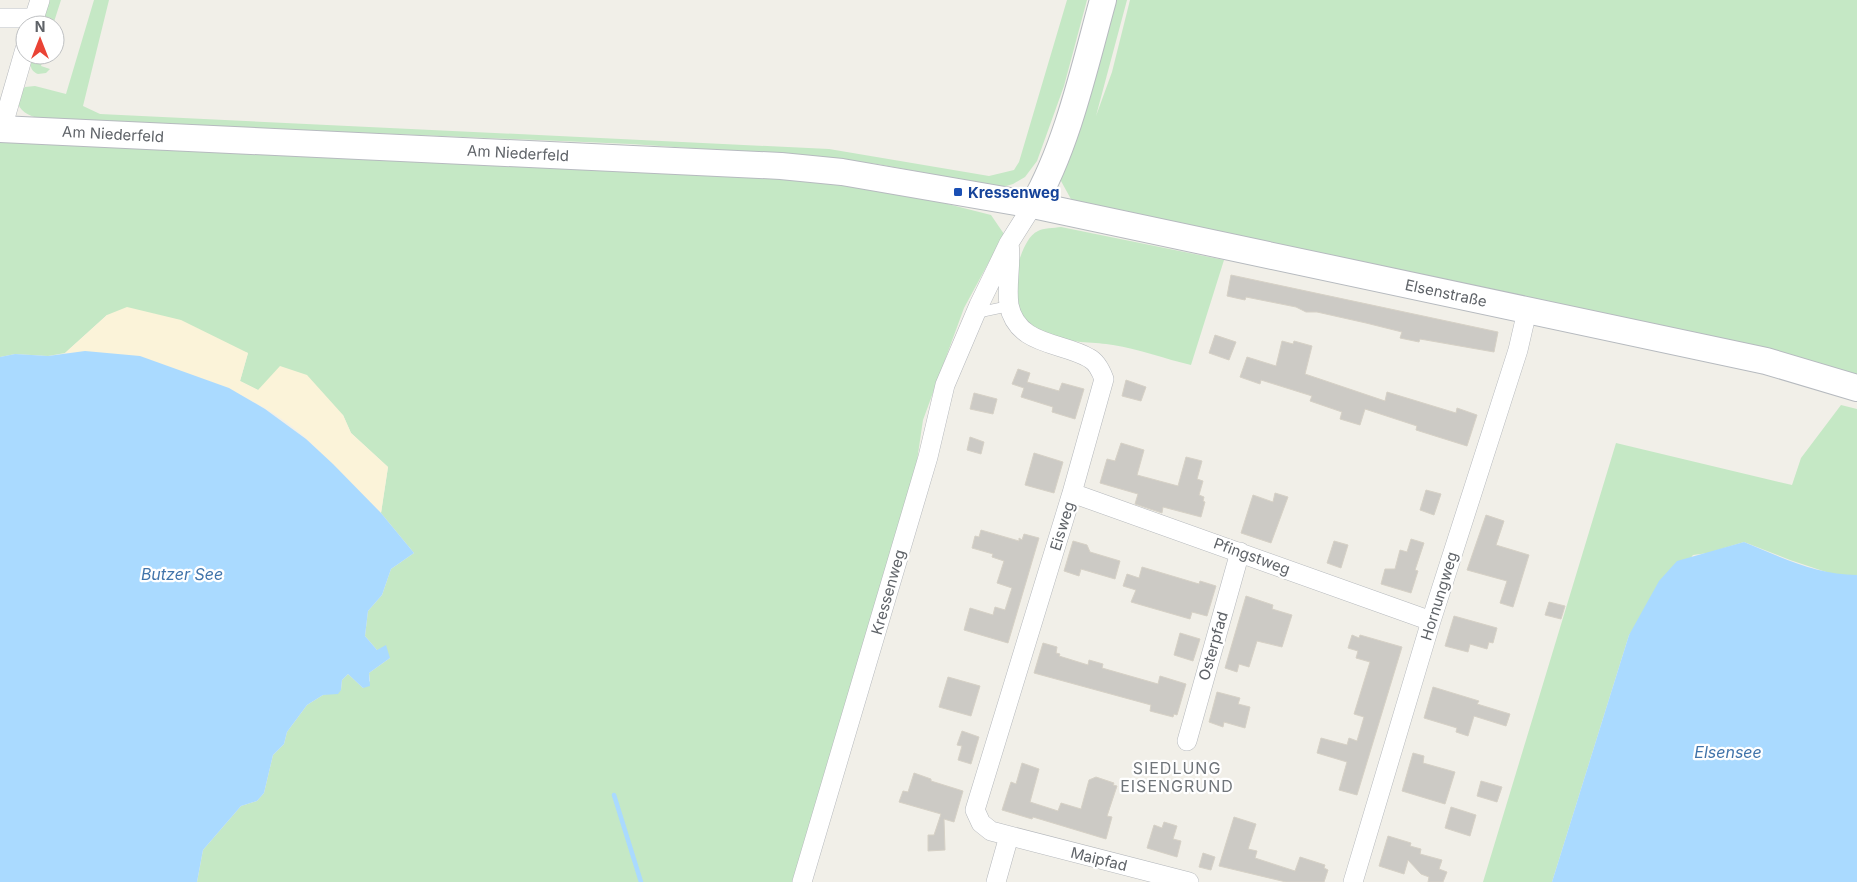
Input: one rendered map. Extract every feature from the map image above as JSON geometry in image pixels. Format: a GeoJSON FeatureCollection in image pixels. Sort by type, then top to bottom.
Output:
{"type":"FeatureCollection","features":[{"type":"Feature","properties":{"kind":"street"},"geometry":{"type":"LineString","coordinates":[[35,15],[40,0]]}},
{"type":"Feature","properties":{"kind":"street","name":"Kressenweg"},"geometry":{"type":"LineString","coordinates":[[802,882],[928,457],[945,385],[1009,243],[1047,180],[1067,123],[1102,0]]}},
{"type":"Feature","properties":{"kind":"street"},"geometry":{"type":"LineString","coordinates":[[0,18],[15,20]]}},
{"type":"Feature","properties":{"kind":"street"},"geometry":{"type":"LineString","coordinates":[[2,129],[20,65]]}},
{"type":"Feature","properties":{"kind":"street","name":"Am Niederfeld"},"geometry":{"type":"LineString","coordinates":[[2,129],[781,166],[842,172],[1033,205]]}},
{"type":"Feature","properties":{"kind":"street","name":"Elsenstraße"},"geometry":{"type":"LineString","coordinates":[[1033,205],[1766,361],[1857,388]]}},
{"type":"Feature","properties":{"kind":"street"},"geometry":{"type":"LineString","coordinates":[[1009,243],[1012,260],[1009,306]]}},
{"type":"Feature","properties":{"kind":"street","name":"Eisweg"},"geometry":{"type":"LineString","coordinates":[[1009,306],[1024,330],[1040,341],[1089,358],[1099,368],[1104,379],[1072,493],[975,810],[981,823],[990,831],[1009,836]]}},
{"type":"Feature","properties":{"kind":"street","name":"Hornungweg"},"geometry":{"type":"LineString","coordinates":[[1353,882],[1431,621],[1518,350],[1527,310]]}},
{"type":"Feature","properties":{"kind":"street","name":"Pfingstweg"},"geometry":{"type":"LineString","coordinates":[[1072,493],[1431,621]]}},
{"type":"Feature","properties":{"kind":"street","name":"Osterpfad"},"geometry":{"type":"LineString","coordinates":[[1187,740],[1240,552]]}},
{"type":"Feature","properties":{"kind":"street"},"geometry":{"type":"LineString","coordinates":[[996,882],[1009,836]]}},
{"type":"Feature","properties":{"kind":"street","name":"Maipfad"},"geometry":{"type":"LineString","coordinates":[[1009,836],[1189,882]]}},
{"type":"Feature","properties":{"kind":"lane"},"geometry":{"type":"LineString","coordinates":[[976,313],[1009,306]]}},
{"type":"Feature","properties":{"kind":"green space"},"geometry":{"type":"Polygon","coordinates":[[[48,0],[61,0],[56,15],[44,15],[48,0]]]}},
{"type":"Feature","properties":{"kind":"green space"},"geometry":{"type":"Polygon","coordinates":[[[94,0],[109,0],[83,106],[100,114],[829,149],[989,176],[1014,170],[1019,162],[1067,0],[1087,0],[1064,86],[1037,161],[1025,177],[1003,187],[877,164],[796,155],[630,144],[40,119],[28,114],[18,104],[20,93],[25,87],[35,86],[66,94],[94,0]]]}},
{"type":"Feature","properties":{"kind":"green space"},"geometry":{"type":"Polygon","coordinates":[[[1113,0],[1127,0],[1096,116],[1112,72],[1130,0],[1857,0],[1857,378],[1072,201],[1061,181],[1061,168],[1113,0]]]}},
{"type":"Feature","properties":{"kind":"green space"},"geometry":{"type":"Polygon","coordinates":[[[41,65],[50,69],[46,73],[38,74],[33,71],[31,66],[41,65]]]}},
{"type":"Feature","properties":{"kind":"green space"},"geometry":{"type":"Polygon","coordinates":[[[0,138],[827,181],[920,197],[991,215],[1004,234],[964,308],[923,420],[914,481],[794,882],[197,882],[203,850],[241,806],[257,801],[264,793],[273,755],[284,744],[287,732],[307,705],[323,695],[341,690],[342,680],[348,674],[363,688],[370,681],[369,673],[390,658],[377,650],[365,636],[368,611],[382,595],[391,569],[414,553],[381,513],[388,467],[351,433],[343,415],[258,390],[240,381],[248,353],[107,315],[65,353],[48,356],[15,354],[0,357],[0,138]]]}},
{"type":"Feature","properties":{"kind":"green space"},"geometry":{"type":"Polygon","coordinates":[[[1061,227],[1224,260],[1191,365],[1123,347],[1055,338],[1042,334],[1031,327],[1022,316],[1017,301],[1016,272],[1018,263],[1025,245],[1034,233],[1043,229],[1061,227]]]}},
{"type":"Feature","properties":{"kind":"green space"},"geometry":{"type":"Polygon","coordinates":[[[1841,405],[1857,409],[1857,575],[1835,575],[1744,542],[1708,553],[1693,555],[1629,635],[1552,882],[1483,882],[1616,443],[1792,485],[1801,458],[1841,405]]]}},
{"type":"Feature","properties":{"kind":"sand"},"geometry":{"type":"Polygon","coordinates":[[[127,307],[181,320],[248,353],[240,381],[258,390],[280,366],[307,375],[343,415],[351,433],[388,467],[381,513],[308,440],[271,412],[251,401],[210,382],[166,369],[104,356],[85,353],[65,353],[107,315],[127,307]]]}},
{"type":"Feature","properties":{"kind":"water","name":"Butzer See"},"geometry":{"type":"Polygon","coordinates":[[[85,351],[140,356],[229,388],[265,409],[306,439],[333,464],[381,513],[414,553],[391,569],[382,595],[368,611],[365,636],[377,650],[386,645],[390,658],[369,673],[370,686],[363,688],[348,674],[342,680],[341,690],[338,694],[323,695],[307,705],[287,732],[284,744],[273,755],[264,793],[257,801],[241,806],[203,850],[197,882],[0,882],[0,357],[15,354],[48,356],[85,351]]]}},
{"type":"Feature","properties":{"kind":"water","name":"Elsensee"},"geometry":{"type":"Polygon","coordinates":[[[1744,542],[1813,569],[1857,575],[1857,882],[1552,882],[1629,635],[1659,581],[1677,561],[1744,542]]]}},
{"type":"Feature","properties":{"kind":"building"},"geometry":{"type":"Polygon","coordinates":[[[1231,275],[1498,332],[1494,352],[1420,339],[1419,342],[1400,338],[1402,332],[1366,323],[1317,312],[1306,312],[1296,307],[1246,297],[1245,300],[1227,296],[1231,275]]]}},
{"type":"Feature","properties":{"kind":"building"},"geometry":{"type":"Polygon","coordinates":[[[1215,335],[1236,342],[1229,360],[1209,353],[1215,335]]]}},
{"type":"Feature","properties":{"kind":"building"},"geometry":{"type":"Polygon","coordinates":[[[1282,341],[1293,344],[1294,341],[1312,346],[1305,374],[1385,401],[1387,392],[1456,413],[1457,408],[1477,415],[1467,446],[1416,430],[1417,426],[1365,409],[1360,425],[1340,419],[1342,412],[1310,401],[1312,396],[1261,380],[1260,384],[1240,377],[1247,357],[1276,366],[1282,341]]]}},
{"type":"Feature","properties":{"kind":"building"},"geometry":{"type":"Polygon","coordinates":[[[1018,369],[1030,373],[1027,382],[1059,391],[1062,383],[1084,389],[1075,419],[1052,412],[1053,407],[1021,397],[1024,388],[1012,384],[1018,369]]]}},
{"type":"Feature","properties":{"kind":"building"},"geometry":{"type":"Polygon","coordinates":[[[1126,380],[1146,387],[1141,401],[1122,396],[1126,380]]]}},
{"type":"Feature","properties":{"kind":"building"},"geometry":{"type":"Polygon","coordinates":[[[974,393],[997,399],[993,414],[970,409],[974,393]]]}},
{"type":"Feature","properties":{"kind":"building"},"geometry":{"type":"Polygon","coordinates":[[[970,437],[984,442],[981,454],[967,450],[970,437]]]}},
{"type":"Feature","properties":{"kind":"building"},"geometry":{"type":"Polygon","coordinates":[[[1121,443],[1144,450],[1137,475],[1178,486],[1186,457],[1202,461],[1197,479],[1203,481],[1199,495],[1204,497],[1203,501],[1205,502],[1201,517],[1163,507],[1162,513],[1135,504],[1138,494],[1100,483],[1107,459],[1115,461],[1121,443]]]}},
{"type":"Feature","properties":{"kind":"building"},"geometry":{"type":"Polygon","coordinates":[[[1034,453],[1063,462],[1054,493],[1025,485],[1034,453]]]}},
{"type":"Feature","properties":{"kind":"building"},"geometry":{"type":"Polygon","coordinates":[[[1426,490],[1441,494],[1434,515],[1420,510],[1426,490]]]}},
{"type":"Feature","properties":{"kind":"building"},"geometry":{"type":"Polygon","coordinates":[[[1275,493],[1288,497],[1271,543],[1241,533],[1253,495],[1273,502],[1275,493]]]}},
{"type":"Feature","properties":{"kind":"building"},"geometry":{"type":"Polygon","coordinates":[[[1486,515],[1504,521],[1496,545],[1529,555],[1513,607],[1500,603],[1507,581],[1467,570],[1486,515]]]}},
{"type":"Feature","properties":{"kind":"building"},"geometry":{"type":"Polygon","coordinates":[[[981,530],[1019,541],[1019,538],[1022,540],[1024,534],[1039,538],[1008,643],[964,630],[970,608],[993,615],[995,607],[1005,610],[1012,588],[997,583],[1004,561],[992,557],[993,554],[972,548],[975,536],[979,537],[981,530]]]}},
{"type":"Feature","properties":{"kind":"building"},"geometry":{"type":"Polygon","coordinates":[[[1411,539],[1424,543],[1415,570],[1418,571],[1411,593],[1381,584],[1385,569],[1395,569],[1400,550],[1407,552],[1411,539]]]}},
{"type":"Feature","properties":{"kind":"building"},"geometry":{"type":"Polygon","coordinates":[[[1073,541],[1087,545],[1090,552],[1120,561],[1115,579],[1081,569],[1079,576],[1064,571],[1073,541]]]}},
{"type":"Feature","properties":{"kind":"building"},"geometry":{"type":"Polygon","coordinates":[[[1334,541],[1348,545],[1341,568],[1327,563],[1334,541]]]}},
{"type":"Feature","properties":{"kind":"building"},"geometry":{"type":"Polygon","coordinates":[[[1142,567],[1199,584],[1200,581],[1216,586],[1207,616],[1192,612],[1190,619],[1131,602],[1136,590],[1123,586],[1127,574],[1139,578],[1142,567]]]}},
{"type":"Feature","properties":{"kind":"building"},"geometry":{"type":"Polygon","coordinates":[[[1246,596],[1273,605],[1272,609],[1292,615],[1282,647],[1257,641],[1249,667],[1239,664],[1237,672],[1225,668],[1246,596]]]}},
{"type":"Feature","properties":{"kind":"building"},"geometry":{"type":"Polygon","coordinates":[[[1549,602],[1565,606],[1561,619],[1545,615],[1549,602]]]}},
{"type":"Feature","properties":{"kind":"building"},"geometry":{"type":"Polygon","coordinates":[[[1454,616],[1497,628],[1493,643],[1489,642],[1487,649],[1470,644],[1468,652],[1445,646],[1454,616]]]}},
{"type":"Feature","properties":{"kind":"building"},"geometry":{"type":"Polygon","coordinates":[[[1180,633],[1200,639],[1193,661],[1174,655],[1180,633]]]}},
{"type":"Feature","properties":{"kind":"building"},"geometry":{"type":"Polygon","coordinates":[[[1352,635],[1359,638],[1360,635],[1402,647],[1357,795],[1339,790],[1347,762],[1317,753],[1321,738],[1347,745],[1349,738],[1357,741],[1364,717],[1354,714],[1370,662],[1356,658],[1358,651],[1348,648],[1352,635]]]}},
{"type":"Feature","properties":{"kind":"building"},"geometry":{"type":"Polygon","coordinates":[[[1043,643],[1057,647],[1056,653],[1060,654],[1059,656],[1088,665],[1089,660],[1103,664],[1102,668],[1158,684],[1160,676],[1186,684],[1177,715],[1174,714],[1173,717],[1150,711],[1151,705],[1034,673],[1043,643]]]}},
{"type":"Feature","properties":{"kind":"building"},"geometry":{"type":"Polygon","coordinates":[[[948,677],[980,686],[971,716],[939,707],[948,677]]]}},
{"type":"Feature","properties":{"kind":"building"},"geometry":{"type":"Polygon","coordinates":[[[1433,687],[1479,701],[1477,704],[1510,714],[1506,726],[1474,716],[1468,736],[1456,732],[1457,728],[1424,718],[1433,687]]]}},
{"type":"Feature","properties":{"kind":"building"},"geometry":{"type":"Polygon","coordinates":[[[1217,692],[1240,698],[1238,704],[1250,707],[1245,728],[1224,722],[1223,727],[1209,722],[1217,692]]]}},
{"type":"Feature","properties":{"kind":"building"},"geometry":{"type":"Polygon","coordinates":[[[962,731],[979,737],[971,764],[958,760],[962,746],[957,745],[962,731]]]}},
{"type":"Feature","properties":{"kind":"building"},"geometry":{"type":"Polygon","coordinates":[[[1413,753],[1424,756],[1423,763],[1455,772],[1445,804],[1402,791],[1413,753]]]}},
{"type":"Feature","properties":{"kind":"building"},"geometry":{"type":"Polygon","coordinates":[[[1022,763],[1039,769],[1030,802],[1058,811],[1061,803],[1081,809],[1089,780],[1096,777],[1114,783],[1113,785],[1117,786],[1107,816],[1112,817],[1106,839],[1033,817],[1032,819],[1002,810],[1011,782],[1016,784],[1022,763]]]}},
{"type":"Feature","properties":{"kind":"building"},"geometry":{"type":"Polygon","coordinates":[[[914,773],[931,779],[931,781],[963,791],[954,822],[944,819],[945,850],[928,851],[928,835],[934,835],[941,814],[899,802],[903,791],[908,792],[914,773]]]}},
{"type":"Feature","properties":{"kind":"building"},"geometry":{"type":"Polygon","coordinates":[[[1481,781],[1502,787],[1497,802],[1477,796],[1481,781]]]}},
{"type":"Feature","properties":{"kind":"building"},"geometry":{"type":"Polygon","coordinates":[[[1451,807],[1476,815],[1470,836],[1445,828],[1451,807]]]}},
{"type":"Feature","properties":{"kind":"building"},"geometry":{"type":"Polygon","coordinates":[[[1234,817],[1256,824],[1248,849],[1257,851],[1255,858],[1295,871],[1300,857],[1325,865],[1324,868],[1328,870],[1324,882],[1286,882],[1219,866],[1234,817]]]}},
{"type":"Feature","properties":{"kind":"building"},"geometry":{"type":"Polygon","coordinates":[[[1164,822],[1177,826],[1173,839],[1181,841],[1177,857],[1147,848],[1154,825],[1162,828],[1164,822]]]}},
{"type":"Feature","properties":{"kind":"building"},"geometry":{"type":"Polygon","coordinates":[[[1388,836],[1411,843],[1410,846],[1421,849],[1420,854],[1442,860],[1439,869],[1447,872],[1443,882],[1428,882],[1429,877],[1421,874],[1408,860],[1404,874],[1379,866],[1388,836]]]}},
{"type":"Feature","properties":{"kind":"building"},"geometry":{"type":"Polygon","coordinates":[[[1203,853],[1215,857],[1211,870],[1199,867],[1203,853]]]}},
{"type":"Feature","properties":{"kind":"waterway"},"geometry":{"type":"LineString","coordinates":[[614,795],[641,882]]}},
{"type":"Feature","properties":{"kind":"place","name":"Kressenweg"},"geometry":{"type":"Point","coordinates":[958,192]}},
{"type":"Feature","properties":{"kind":"district","name":"SIEDLUNG EISENGRUND"},"geometry":{"type":"Point","coordinates":[1177,777]}}]}
